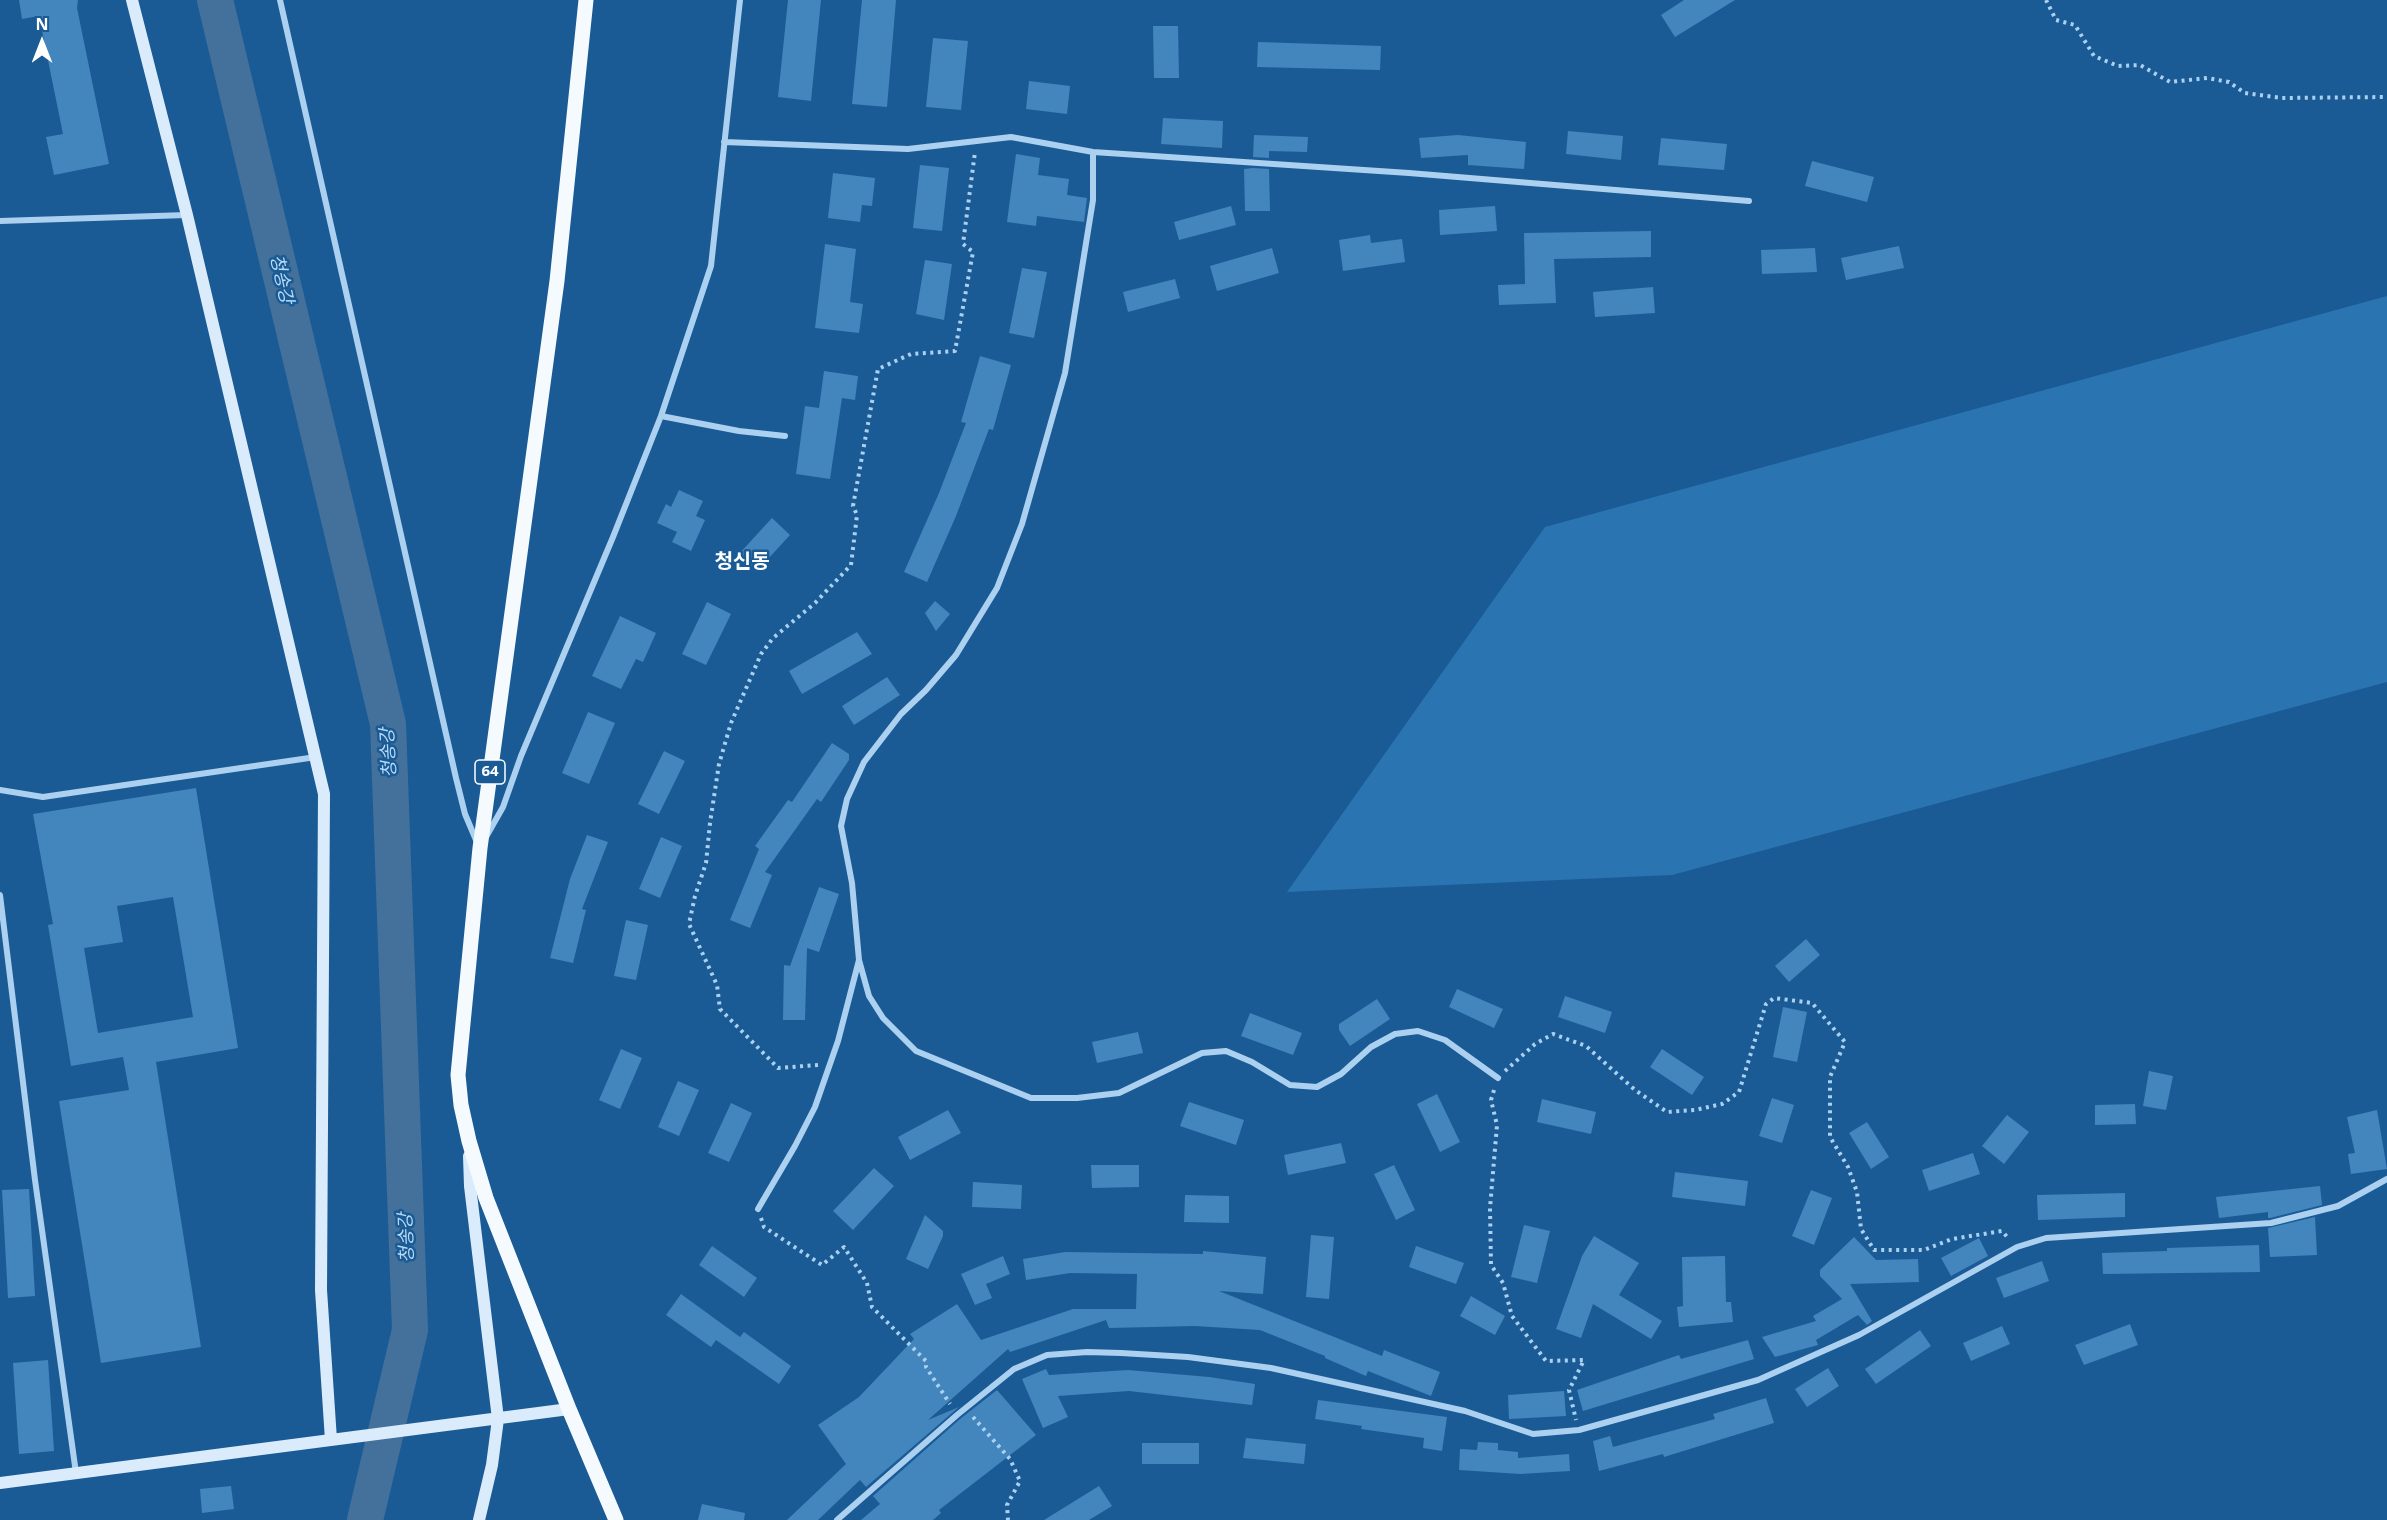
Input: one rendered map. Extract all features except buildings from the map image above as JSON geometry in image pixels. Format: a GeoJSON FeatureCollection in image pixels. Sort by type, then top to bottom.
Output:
{"type":"FeatureCollection","features":[{"type":"Feature","properties":{"kind":"main road","name":"64"},"geometry":{"type":"LineString","coordinates":[[586,0],[557,281],[480,848],[458,1075],[461,1105],[469,1141],[486,1198],[569,1409],[616,1520]]}},
{"type":"Feature","properties":{"kind":"street"},"geometry":{"type":"LineString","coordinates":[[132,0],[187,215],[324,794],[321,1290],[331,1440]]}},
{"type":"Feature","properties":{"kind":"street"},"geometry":{"type":"LineString","coordinates":[[280,0],[456,778],[465,814],[480,848]]}},
{"type":"Feature","properties":{"kind":"street"},"geometry":{"type":"LineString","coordinates":[[480,848],[503,807],[661,416],[711,266],[740,0]]}},
{"type":"Feature","properties":{"kind":"street"},"geometry":{"type":"LineString","coordinates":[[724,142],[908,149],[1011,137],[1093,152],[1409,173],[1749,201]]}},
{"type":"Feature","properties":{"kind":"street"},"geometry":{"type":"LineString","coordinates":[[1093,152],[1094,200],[1065,373],[1022,524],[997,588],[956,655],[926,690],[901,714],[864,762],[847,799],[841,826],[852,884],[859,960],[869,996],[884,1018],[916,1051],[1031,1098],[1077,1098],[1119,1093],[1202,1053],[1226,1051],[1252,1062],[1290,1085],[1317,1088],[1341,1074],[1371,1047],[1395,1034],[1418,1030],[1445,1041],[1498,1078]]}},
{"type":"Feature","properties":{"kind":"street"},"geometry":{"type":"LineString","coordinates":[[0,221],[187,215]]}},
{"type":"Feature","properties":{"kind":"street"},"geometry":{"type":"LineString","coordinates":[[661,416],[739,431],[785,436]]}},
{"type":"Feature","properties":{"kind":"street"},"geometry":{"type":"LineString","coordinates":[[0,790],[43,798],[316,757]]}},
{"type":"Feature","properties":{"kind":"street"},"geometry":{"type":"LineString","coordinates":[[0,895],[35,1180],[76,1473]]}},
{"type":"Feature","properties":{"kind":"street"},"geometry":{"type":"LineString","coordinates":[[758,1209],[815,1107],[831,1063],[859,960]]}},
{"type":"Feature","properties":{"kind":"street"},"geometry":{"type":"LineString","coordinates":[[469,1141],[470,1186],[498,1419],[492,1465],[479,1520]]}},
{"type":"Feature","properties":{"kind":"street"},"geometry":{"type":"LineString","coordinates":[[837,1520],[965,1408],[1014,1370],[1047,1355],[1087,1352],[1121,1353],[1188,1357],[1271,1368],[1465,1412],[1533,1434],[1579,1430],[1758,1380],[1859,1335],[2017,1247],[2046,1238],[2271,1223],[2338,1206],[2387,1179]]}},
{"type":"Feature","properties":{"kind":"street"},"geometry":{"type":"LineString","coordinates":[[0,1483],[569,1409]]}},
{"type":"Feature","properties":{"kind":"path"},"geometry":{"type":"LineString","coordinates":[[2046,0],[2056,20],[2075,25],[2094,56],[2118,66],[2140,65],[2170,82],[2207,78],[2229,82],[2245,93],[2282,98],[2387,97]]}},
{"type":"Feature","properties":{"kind":"path"},"geometry":{"type":"LineString","coordinates":[[831,1063],[778,1068],[720,1009],[717,985],[689,924],[706,863],[719,764],[731,723],[761,654],[772,638],[815,603],[851,565],[857,515],[853,506],[878,369],[910,354],[955,351],[973,252],[963,244],[976,141]]}},
{"type":"Feature","properties":{"kind":"path"},"geometry":{"type":"LineString","coordinates":[[1579,1430],[1569,1390],[1584,1360],[1546,1361],[1512,1316],[1503,1283],[1491,1265],[1490,1208],[1497,1125],[1491,1100],[1498,1078],[1535,1044],[1553,1034],[1586,1046],[1635,1090],[1668,1112],[1695,1110],[1722,1104],[1739,1092],[1766,1004],[1774,998],[1812,1004],[1845,1042],[1830,1077],[1830,1137],[1848,1167],[1857,1192],[1861,1229],[1874,1250],[1924,1250],[1952,1239],[2002,1231],[2017,1247]]}},
{"type":"Feature","properties":{"kind":"path"},"geometry":{"type":"LineString","coordinates":[[758,1209],[764,1227],[822,1265],[844,1247],[867,1283],[872,1307],[926,1361],[926,1368],[957,1415]]}},
{"type":"Feature","properties":{"kind":"path"},"geometry":{"type":"LineString","coordinates":[[965,1408],[1010,1459],[1020,1481],[1007,1505],[1008,1520]]}},
{"type":"Feature","properties":{"kind":"shaded area"},"geometry":{"type":"Polygon","coordinates":[[[2387,296],[2387,682],[1672,875],[1287,892],[1545,527],[2387,296]]]}},
{"type":"Feature","properties":{"kind":"waterway","name":"청송강"},"geometry":{"type":"LineString","coordinates":[[215,0],[388,724],[410,1330],[365,1520]]}},
{"type":"Feature","properties":{"kind":"district","name":"청신동"},"geometry":{"type":"Point","coordinates":[742,562]}}]}
